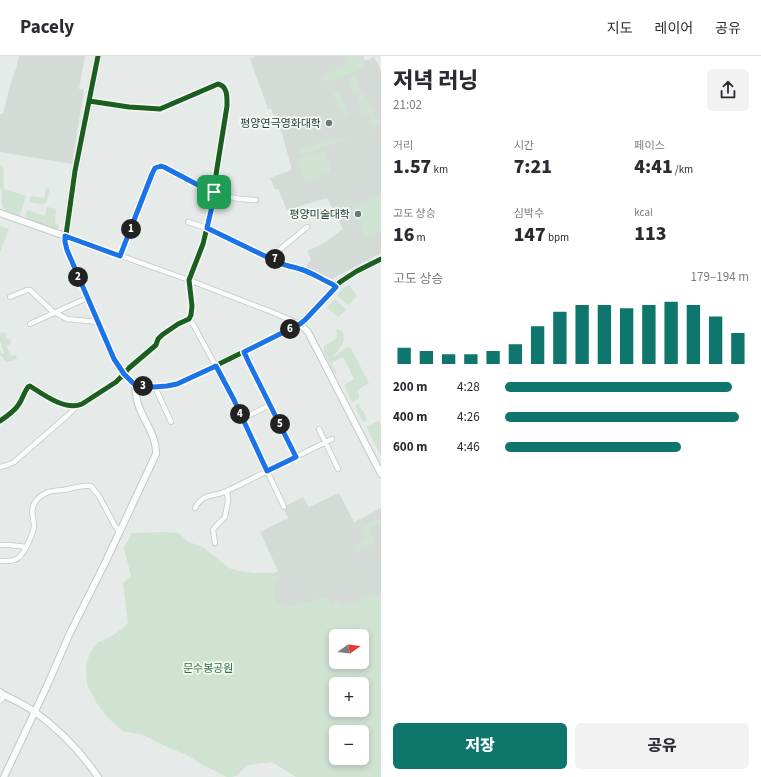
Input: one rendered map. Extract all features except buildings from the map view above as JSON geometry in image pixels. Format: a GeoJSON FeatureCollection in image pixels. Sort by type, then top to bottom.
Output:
{"type":"FeatureCollection","features":[{"type":"Feature","properties":{"kind":"street"},"geometry":{"type":"LineString","coordinates":[[4,777],[70,633],[120,532],[156,454],[156,447],[138,403],[135,385],[124,374],[114,359],[87,298],[65,242],[75,171],[98,56]]}},
{"type":"Feature","properties":{"kind":"street"},"geometry":{"type":"LineString","coordinates":[[0,467],[14,462],[77,406],[124,374],[156,345],[158,339],[162,335],[189,318],[191,315],[192,306],[189,280],[207,228],[213,202],[227,106],[227,94],[224,88],[218,84],[160,109],[129,107],[89,100]]}},
{"type":"Feature","properties":{"kind":"street"},"geometry":{"type":"LineString","coordinates":[[120,256],[155,168],[161,166],[164,167],[214,192],[235,198],[256,200]]}},
{"type":"Feature","properties":{"kind":"street"},"geometry":{"type":"LineString","coordinates":[[0,213],[189,280],[300,324],[305,328],[310,336],[381,474]]}},
{"type":"Feature","properties":{"kind":"street"},"geometry":{"type":"LineString","coordinates":[[188,222],[207,228],[267,257],[272,256],[308,227]]}},
{"type":"Feature","properties":{"kind":"street"},"geometry":{"type":"LineString","coordinates":[[272,256],[276,261],[282,264],[300,269],[336,287]]}},
{"type":"Feature","properties":{"kind":"street"},"geometry":{"type":"LineString","coordinates":[[135,385],[154,387],[177,384],[300,324],[340,282],[357,271],[381,259]]}},
{"type":"Feature","properties":{"kind":"street"},"geometry":{"type":"LineString","coordinates":[[10,297],[30,290],[55,312],[67,319],[98,322]]}},
{"type":"Feature","properties":{"kind":"street"},"geometry":{"type":"LineString","coordinates":[[30,324],[87,298]]}},
{"type":"Feature","properties":{"kind":"street"},"geometry":{"type":"LineString","coordinates":[[189,318],[234,400],[284,507]]}},
{"type":"Feature","properties":{"kind":"street"},"geometry":{"type":"LineString","coordinates":[[244,352],[296,457]]}},
{"type":"Feature","properties":{"kind":"street"},"geometry":{"type":"LineString","coordinates":[[0,421],[15,410],[20,404],[24,392],[30,386],[51,400],[77,406]]}},
{"type":"Feature","properties":{"kind":"street"},"geometry":{"type":"LineString","coordinates":[[154,387],[171,422]]}},
{"type":"Feature","properties":{"kind":"street"},"geometry":{"type":"LineString","coordinates":[[242,419],[270,405]]}},
{"type":"Feature","properties":{"kind":"street"},"geometry":{"type":"LineString","coordinates":[[319,429],[338,469]]}},
{"type":"Feature","properties":{"kind":"street"},"geometry":{"type":"LineString","coordinates":[[194,508],[202,498],[206,496],[228,491],[332,439]]}},
{"type":"Feature","properties":{"kind":"street"},"geometry":{"type":"LineString","coordinates":[[0,561],[15,560],[20,557],[33,533],[34,525],[32,510],[36,501],[48,492],[80,486],[91,486],[99,496],[114,526],[120,532]]}},
{"type":"Feature","properties":{"kind":"street"},"geometry":{"type":"LineString","coordinates":[[215,543],[213,530],[225,517],[228,491]]}},
{"type":"Feature","properties":{"kind":"street"},"geometry":{"type":"LineString","coordinates":[[0,545],[26,547]]}},
{"type":"Feature","properties":{"kind":"street"},"geometry":{"type":"LineString","coordinates":[[1,696],[14,700],[34,712],[59,731],[79,752],[98,777]]}},
{"type":"Feature","properties":{"kind":"shaded area"},"geometry":{"type":"Polygon","coordinates":[[[19,56],[85,56],[79,89],[84,90],[72,164],[0,152],[0,114],[3,114],[19,56]]]}},
{"type":"Feature","properties":{"kind":"shaded area","name":"평양연극영화대학"},"geometry":{"type":"Polygon","coordinates":[[[256,56],[363,56],[365,61],[374,57],[381,70],[381,253],[330,280],[306,267],[311,259],[307,251],[324,243],[343,229],[327,198],[287,210],[278,189],[275,189],[270,178],[291,170],[291,166],[283,136],[271,109],[268,109],[250,59],[256,56]]]}},
{"type":"Feature","properties":{"kind":"shaded area"},"geometry":{"type":"Polygon","coordinates":[[[339,493],[354,522],[381,508],[381,605],[364,614],[277,610],[262,578],[278,571],[260,532],[288,518],[283,507],[303,497],[309,507],[339,493]]]}},
{"type":"Feature","properties":{"kind":"green space"},"geometry":{"type":"Polygon","coordinates":[[[350,56],[361,56],[366,66],[334,81],[332,79],[325,82],[322,76],[348,64],[346,58],[350,56]]]}},
{"type":"Feature","properties":{"kind":"green space"},"geometry":{"type":"Polygon","coordinates":[[[354,76],[361,90],[354,93],[348,79],[354,76]]]}},
{"type":"Feature","properties":{"kind":"green space"},"geometry":{"type":"Polygon","coordinates":[[[337,90],[349,114],[345,119],[332,92],[337,90]]]}},
{"type":"Feature","properties":{"kind":"green space"},"geometry":{"type":"Polygon","coordinates":[[[363,93],[380,123],[375,125],[374,131],[369,114],[363,115],[356,96],[363,93]]]}},
{"type":"Feature","properties":{"kind":"green space"},"geometry":{"type":"Polygon","coordinates":[[[350,138],[301,154],[299,150],[333,139],[350,138]]]}},
{"type":"Feature","properties":{"kind":"green space"},"geometry":{"type":"Polygon","coordinates":[[[325,151],[331,169],[330,173],[305,182],[299,158],[325,151]]]}},
{"type":"Feature","properties":{"kind":"green space"},"geometry":{"type":"Polygon","coordinates":[[[2,165],[4,171],[4,189],[26,196],[20,215],[6,211],[2,205],[0,166],[2,165]]]}},
{"type":"Feature","properties":{"kind":"green space"},"geometry":{"type":"Polygon","coordinates":[[[46,188],[50,189],[46,203],[43,203],[43,205],[29,202],[31,196],[44,198],[46,188]]]}},
{"type":"Feature","properties":{"kind":"green space"},"geometry":{"type":"Polygon","coordinates":[[[381,195],[381,231],[366,238],[352,209],[381,195]]]}},
{"type":"Feature","properties":{"kind":"green space"},"geometry":{"type":"Polygon","coordinates":[[[47,207],[56,209],[55,223],[59,225],[58,229],[30,221],[26,216],[27,210],[45,216],[47,207]]]}},
{"type":"Feature","properties":{"kind":"green space"},"geometry":{"type":"Polygon","coordinates":[[[0,226],[9,229],[0,252],[0,226]]]}},
{"type":"Feature","properties":{"kind":"green space"},"geometry":{"type":"Polygon","coordinates":[[[349,285],[357,296],[348,305],[337,296],[343,288],[349,285]]]}},
{"type":"Feature","properties":{"kind":"green space"},"geometry":{"type":"Polygon","coordinates":[[[335,299],[346,310],[338,317],[327,308],[335,299]]]}},
{"type":"Feature","properties":{"kind":"green space"},"geometry":{"type":"Polygon","coordinates":[[[338,329],[342,331],[344,339],[340,348],[333,357],[350,347],[369,383],[357,390],[359,399],[352,402],[344,385],[354,379],[343,357],[331,363],[337,373],[335,374],[324,352],[324,346],[337,337],[336,330],[338,329]]]}},
{"type":"Feature","properties":{"kind":"green space"},"geometry":{"type":"Polygon","coordinates":[[[5,332],[7,339],[10,339],[11,344],[6,345],[11,356],[16,355],[17,359],[7,362],[0,355],[0,351],[2,354],[4,353],[0,340],[0,333],[5,332]]]}},
{"type":"Feature","properties":{"kind":"green space"},"geometry":{"type":"Polygon","coordinates":[[[359,404],[367,420],[363,422],[355,406],[359,404]]]}},
{"type":"Feature","properties":{"kind":"green space"},"geometry":{"type":"Polygon","coordinates":[[[379,421],[381,424],[381,456],[366,427],[379,421]]]}},
{"type":"Feature","properties":{"kind":"green space"},"geometry":{"type":"Polygon","coordinates":[[[381,518],[381,522],[368,529],[375,542],[360,549],[360,554],[355,553],[356,545],[367,540],[361,528],[381,518]]]}},
{"type":"Feature","properties":{"kind":"green space","name":"문수봉공원"},"geometry":{"type":"Polygon","coordinates":[[[132,533],[178,533],[189,542],[203,547],[229,568],[238,571],[276,573],[278,580],[273,584],[273,592],[277,601],[285,608],[327,597],[335,611],[333,603],[336,600],[340,605],[345,605],[360,600],[360,596],[366,597],[381,594],[381,777],[296,777],[272,762],[248,765],[237,775],[227,777],[187,755],[143,735],[123,731],[107,717],[96,702],[87,685],[86,668],[90,653],[98,642],[122,629],[128,623],[123,583],[131,576],[124,548],[132,533]]]}},
{"type":"Feature","properties":{"kind":"cycle path"},"geometry":{"type":"LineString","coordinates":[[98,56],[75,171],[65,242],[75,269],[114,359],[124,374],[135,385],[155,387],[177,384],[300,324],[340,282],[357,271],[381,259]]}},
{"type":"Feature","properties":{"kind":"cycle path"},"geometry":{"type":"LineString","coordinates":[[0,421],[15,409],[30,386],[62,404],[75,406],[82,404],[116,382],[129,368],[156,345],[158,339],[162,335],[178,324],[189,319],[191,315],[192,306],[189,280],[203,244],[213,202],[227,106],[227,96],[224,87],[218,84],[160,109],[129,107],[89,101]]}},
{"type":"Feature","properties":{"kind":"place","name":"평양연극영화대학"},"geometry":{"type":"Point","coordinates":[329,123]}},
{"type":"Feature","properties":{"kind":"place","name":"평양미술대학"},"geometry":{"type":"Point","coordinates":[358,214]}},
{"type":"Feature","properties":{"kind":"route"},"geometry":{"type":"LineString","coordinates":[[161,166],[164,167],[214,192],[207,228],[267,257],[272,256],[276,261],[282,264],[300,269],[336,287],[300,324],[244,352],[296,457],[267,471],[234,400],[216,366],[177,384],[167,386],[154,387],[135,385],[124,374],[114,359],[67,250],[65,242],[65,236],[120,256],[155,168],[161,166]]}}]}
